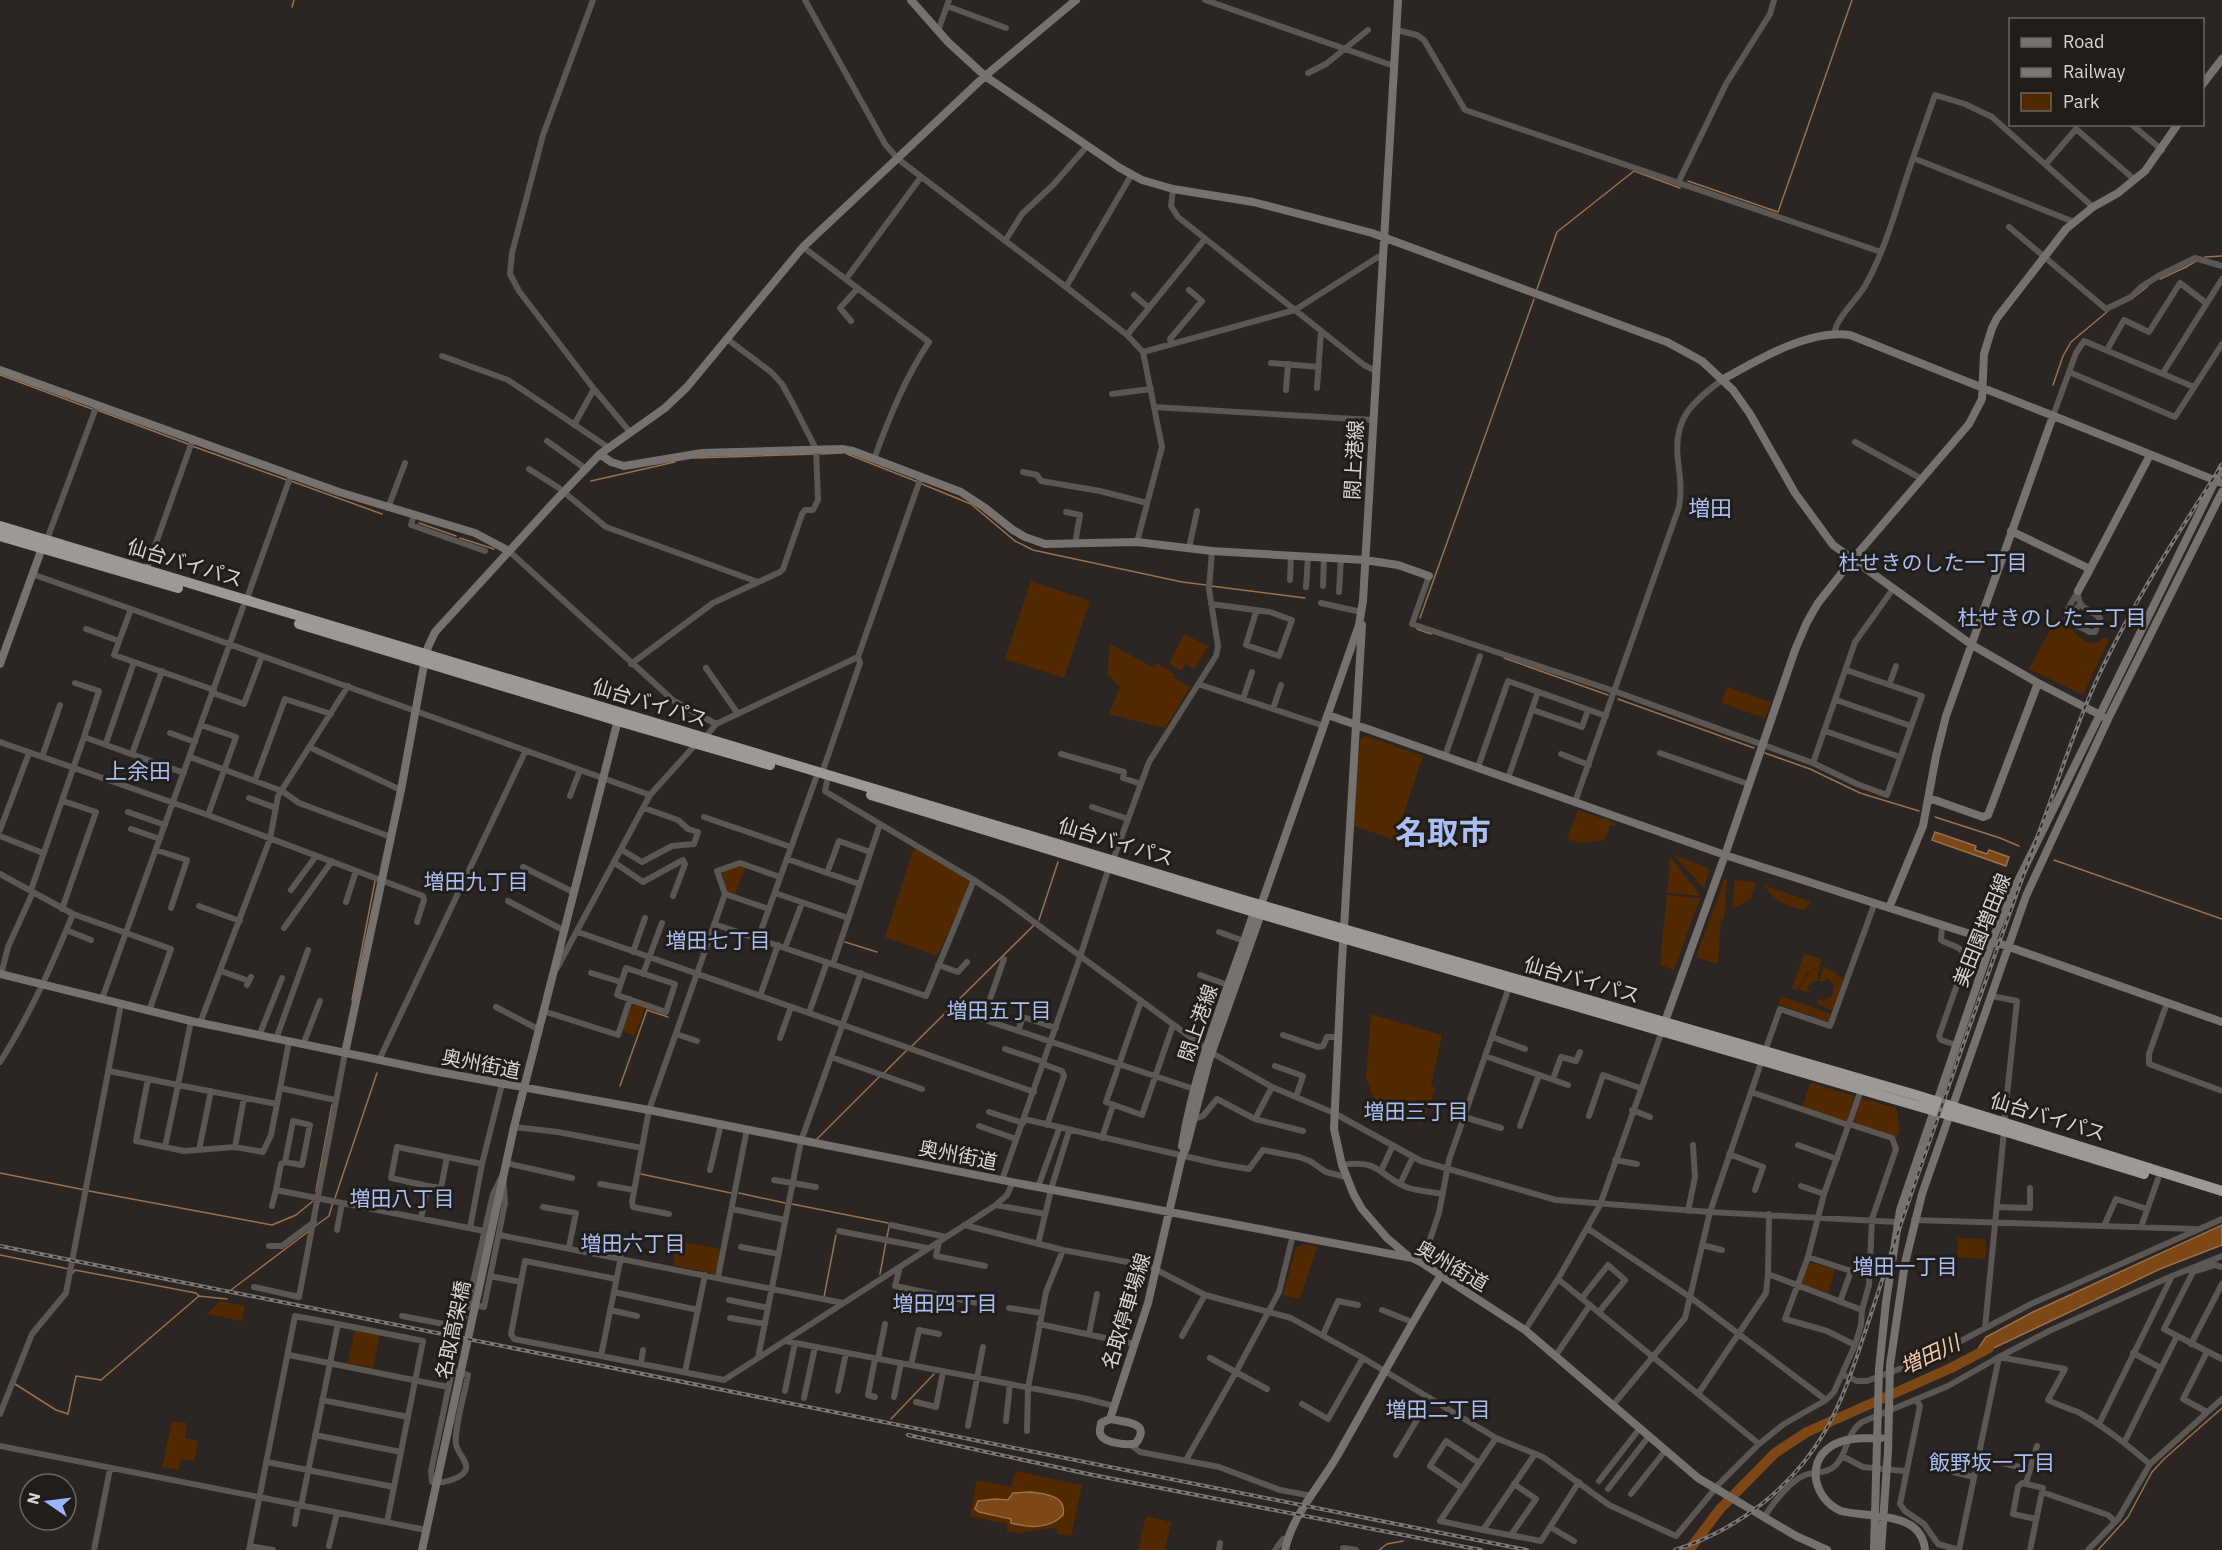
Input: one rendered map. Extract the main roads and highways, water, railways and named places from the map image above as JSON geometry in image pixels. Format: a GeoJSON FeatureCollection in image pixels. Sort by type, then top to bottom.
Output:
{"type":"FeatureCollection","features":[{"type":"Feature","properties":{"kind":"highway","name":"仙台バイパス"},"geometry":{"type":"LineString","coordinates":[[0,526],[45,544],[1259,910],[2222,1191]]}},
{"type":"Feature","properties":{"kind":"highway","name":"仙台バイパス"},"geometry":{"type":"LineString","coordinates":[[0,538],[45,544],[146,571],[245,604]]}},
{"type":"Feature","properties":{"kind":"highway","name":"仙台バイパス"},"geometry":{"type":"LineString","coordinates":[[1343,934],[1509,987],[1663,1027]]}},
{"type":"Feature","properties":{"kind":"highway","name":"仙台バイパス"},"geometry":{"type":"LineString","coordinates":[[1763,1056],[1862,1090],[1934,1106]]}},
{"type":"Feature","properties":{"kind":"highway","name":"仙台バイパス"},"geometry":{"type":"LineString","coordinates":[[2004,1127],[2222,1198]]}},
{"type":"Feature","properties":{"kind":"waterway"},"geometry":{"type":"LineString","coordinates":[[292,7],[294,0]]}},
{"type":"Feature","properties":{"kind":"waterway"},"geometry":{"type":"LineString","coordinates":[[1688,181],[1778,212],[1852,0]]}},
{"type":"Feature","properties":{"kind":"waterway"},"geometry":{"type":"LineString","coordinates":[[1537,289],[1557,232],[1634,171],[1680,188]]}},
{"type":"Feature","properties":{"kind":"waterway"},"geometry":{"type":"LineString","coordinates":[[2205,257],[2222,256]]}},
{"type":"Feature","properties":{"kind":"waterway"},"geometry":{"type":"LineString","coordinates":[[2160,279],[2196,261]]}},
{"type":"Feature","properties":{"kind":"waterway"},"geometry":{"type":"LineString","coordinates":[[2133,298],[2148,286]]}},
{"type":"Feature","properties":{"kind":"waterway"},"geometry":{"type":"LineString","coordinates":[[1420,618],[1534,299]]}},
{"type":"Feature","properties":{"kind":"waterway"},"geometry":{"type":"LineString","coordinates":[[2053,385],[2063,356],[2071,342],[2108,311]]}},
{"type":"Feature","properties":{"kind":"waterway"},"geometry":{"type":"LineString","coordinates":[[0,375],[92,409]]}},
{"type":"Feature","properties":{"kind":"waterway"},"geometry":{"type":"LineString","coordinates":[[97,410],[188,444]]}},
{"type":"Feature","properties":{"kind":"waterway"},"geometry":{"type":"LineString","coordinates":[[192,446],[287,480]]}},
{"type":"Feature","properties":{"kind":"waterway"},"geometry":{"type":"LineString","coordinates":[[820,454],[842,453]]}},
{"type":"Feature","properties":{"kind":"waterway"},"geometry":{"type":"LineString","coordinates":[[694,458],[815,454]]}},
{"type":"Feature","properties":{"kind":"waterway"},"geometry":{"type":"LineString","coordinates":[[847,454],[918,482]]}},
{"type":"Feature","properties":{"kind":"waterway"},"geometry":{"type":"LineString","coordinates":[[591,481],[675,462]]}},
{"type":"Feature","properties":{"kind":"waterway"},"geometry":{"type":"LineString","coordinates":[[291,481],[382,514]]}},
{"type":"Feature","properties":{"kind":"waterway"},"geometry":{"type":"LineString","coordinates":[[922,484],[971,504],[1015,541],[1033,550],[1182,582],[1206,585]]}},
{"type":"Feature","properties":{"kind":"waterway"},"geometry":{"type":"LineString","coordinates":[[419,523],[456,536]]}},
{"type":"Feature","properties":{"kind":"waterway"},"geometry":{"type":"LineString","coordinates":[[460,538],[494,549]]}},
{"type":"Feature","properties":{"kind":"waterway"},"geometry":{"type":"LineString","coordinates":[[1211,586],[1305,598]]}},
{"type":"Feature","properties":{"kind":"waterway"},"geometry":{"type":"LineString","coordinates":[[1417,629],[1431,634]]}},
{"type":"Feature","properties":{"kind":"waterway"},"geometry":{"type":"LineString","coordinates":[[1504,658],[1608,695]]}},
{"type":"Feature","properties":{"kind":"waterway"},"geometry":{"type":"LineString","coordinates":[[1618,699],[1754,748]]}},
{"type":"Feature","properties":{"kind":"waterway"},"geometry":{"type":"LineString","coordinates":[[1765,753],[1810,769],[1860,793],[1919,811]]}},
{"type":"Feature","properties":{"kind":"waterway"},"geometry":{"type":"LineString","coordinates":[[1935,817],[2019,846]]}},
{"type":"Feature","properties":{"kind":"waterway"},"geometry":{"type":"LineString","coordinates":[[2054,860],[2222,919]]}},
{"type":"Feature","properties":{"kind":"waterway"},"geometry":{"type":"LineString","coordinates":[[1039,920],[1058,862]]}},
{"type":"Feature","properties":{"kind":"waterway"},"geometry":{"type":"LineString","coordinates":[[352,1000],[375,881]]}},
{"type":"Feature","properties":{"kind":"waterway"},"geometry":{"type":"LineString","coordinates":[[912,1046],[1034,925]]}},
{"type":"Feature","properties":{"kind":"waterway"},"geometry":{"type":"LineString","coordinates":[[845,942],[877,952]]}},
{"type":"Feature","properties":{"kind":"waterway"},"geometry":{"type":"LineString","coordinates":[[620,1086],[647,1010],[668,1017]]}},
{"type":"Feature","properties":{"kind":"waterway"},"geometry":{"type":"LineString","coordinates":[[884,1073],[906,1051]]}},
{"type":"Feature","properties":{"kind":"waterway"},"geometry":{"type":"LineString","coordinates":[[335,1198],[377,1073]]}},
{"type":"Feature","properties":{"kind":"waterway"},"geometry":{"type":"LineString","coordinates":[[817,1139],[880,1076]]}},
{"type":"Feature","properties":{"kind":"waterway"},"geometry":{"type":"LineString","coordinates":[[316,1191],[332,1105]]}},
{"type":"Feature","properties":{"kind":"waterway"},"geometry":{"type":"LineString","coordinates":[[0,1173],[85,1190]]}},
{"type":"Feature","properties":{"kind":"waterway"},"geometry":{"type":"LineString","coordinates":[[641,1174],[731,1193]]}},
{"type":"Feature","properties":{"kind":"waterway"},"geometry":{"type":"LineString","coordinates":[[89,1191],[272,1225],[296,1215],[313,1201]]}},
{"type":"Feature","properties":{"kind":"waterway"},"geometry":{"type":"LineString","coordinates":[[739,1193],[785,1203]]}},
{"type":"Feature","properties":{"kind":"waterway"},"geometry":{"type":"LineString","coordinates":[[315,1226],[329,1216],[333,1202]]}},
{"type":"Feature","properties":{"kind":"waterway"},"geometry":{"type":"LineString","coordinates":[[792,1204],[888,1223]]}},
{"type":"Feature","properties":{"kind":"waterway"},"geometry":{"type":"LineString","coordinates":[[887,1237],[889,1227]]}},
{"type":"Feature","properties":{"kind":"waterway"},"geometry":{"type":"LineString","coordinates":[[231,1290],[309,1231]]}},
{"type":"Feature","properties":{"kind":"waterway"},"geometry":{"type":"LineString","coordinates":[[824,1297],[836,1235]]}},
{"type":"Feature","properties":{"kind":"waterway"},"geometry":{"type":"LineString","coordinates":[[880,1274],[886,1242]]}},
{"type":"Feature","properties":{"kind":"waterway"},"geometry":{"type":"LineString","coordinates":[[0,1255],[69,1269]]}},
{"type":"Feature","properties":{"kind":"waterway"},"geometry":{"type":"LineString","coordinates":[[73,1273],[75,1270],[196,1293],[199,1296]]}},
{"type":"Feature","properties":{"kind":"waterway"},"geometry":{"type":"LineString","coordinates":[[15,1384],[56,1410],[68,1414],[76,1376],[101,1380],[199,1296],[227,1299]]}},
{"type":"Feature","properties":{"kind":"waterway","name":"増田川"},"geometry":{"type":"LineString","coordinates":[[1689,1550],[1720,1509],[1775,1453],[1807,1432],[1951,1368],[1989,1348]]}},
{"type":"Feature","properties":{"kind":"waterway"},"geometry":{"type":"LineString","coordinates":[[891,1419],[934,1374]]}},
{"type":"Feature","properties":{"kind":"waterway"},"geometry":{"type":"LineString","coordinates":[[2098,1550],[2128,1517],[2152,1472],[2222,1408]]}},
{"type":"Feature","properties":{"kind":"waterway"},"geometry":{"type":"LineString","coordinates":[[1379,1550],[1387,1544],[1403,1541]]}},
{"type":"Feature","properties":{"kind":"railway"},"geometry":{"type":"LineString","coordinates":[[1675,1550],[1720,1531],[1760,1505],[1796,1472],[1824,1433],[1855,1361],[1966,1037],[2083,712],[2099,675],[2142,594],[2222,465]]}},
{"type":"Feature","properties":{"kind":"railway"},"geometry":{"type":"LineString","coordinates":[[0,1246],[1527,1550]]}},
{"type":"Feature","properties":{"kind":"railway"},"geometry":{"type":"LineString","coordinates":[[908,1435],[1093,1475],[1481,1550]]}},
{"type":"Feature","properties":{"kind":"district","name":"増田"},"geometry":{"type":"Point","coordinates":[1710,508]}},
{"type":"Feature","properties":{"kind":"district","name":"杜せきのした一丁目"},"geometry":{"type":"Point","coordinates":[1933,563]}},
{"type":"Feature","properties":{"kind":"district","name":"杜せきのした二丁目"},"geometry":{"type":"Point","coordinates":[2052,618]}},
{"type":"Feature","properties":{"kind":"district","name":"上余田"},"geometry":{"type":"Point","coordinates":[138,771]}},
{"type":"Feature","properties":{"kind":"district","name":"名取市"},"geometry":{"type":"Point","coordinates":[1443,833]}},
{"type":"Feature","properties":{"kind":"district","name":"増田九丁目"},"geometry":{"type":"Point","coordinates":[476,882]}},
{"type":"Feature","properties":{"kind":"district","name":"増田七丁目"},"geometry":{"type":"Point","coordinates":[718,941]}},
{"type":"Feature","properties":{"kind":"district","name":"増田五丁目"},"geometry":{"type":"Point","coordinates":[999,1011]}},
{"type":"Feature","properties":{"kind":"district","name":"増田三丁目"},"geometry":{"type":"Point","coordinates":[1416,1112]}},
{"type":"Feature","properties":{"kind":"district","name":"増田八丁目"},"geometry":{"type":"Point","coordinates":[402,1199]}},
{"type":"Feature","properties":{"kind":"district","name":"増田六丁目"},"geometry":{"type":"Point","coordinates":[633,1244]}},
{"type":"Feature","properties":{"kind":"district","name":"増田一丁目"},"geometry":{"type":"Point","coordinates":[1905,1267]}},
{"type":"Feature","properties":{"kind":"district","name":"増田四丁目"},"geometry":{"type":"Point","coordinates":[945,1304]}},
{"type":"Feature","properties":{"kind":"district","name":"増田二丁目"},"geometry":{"type":"Point","coordinates":[1438,1410]}},
{"type":"Feature","properties":{"kind":"district","name":"飯野坂一丁目"},"geometry":{"type":"Point","coordinates":[1992,1463]}}]}
